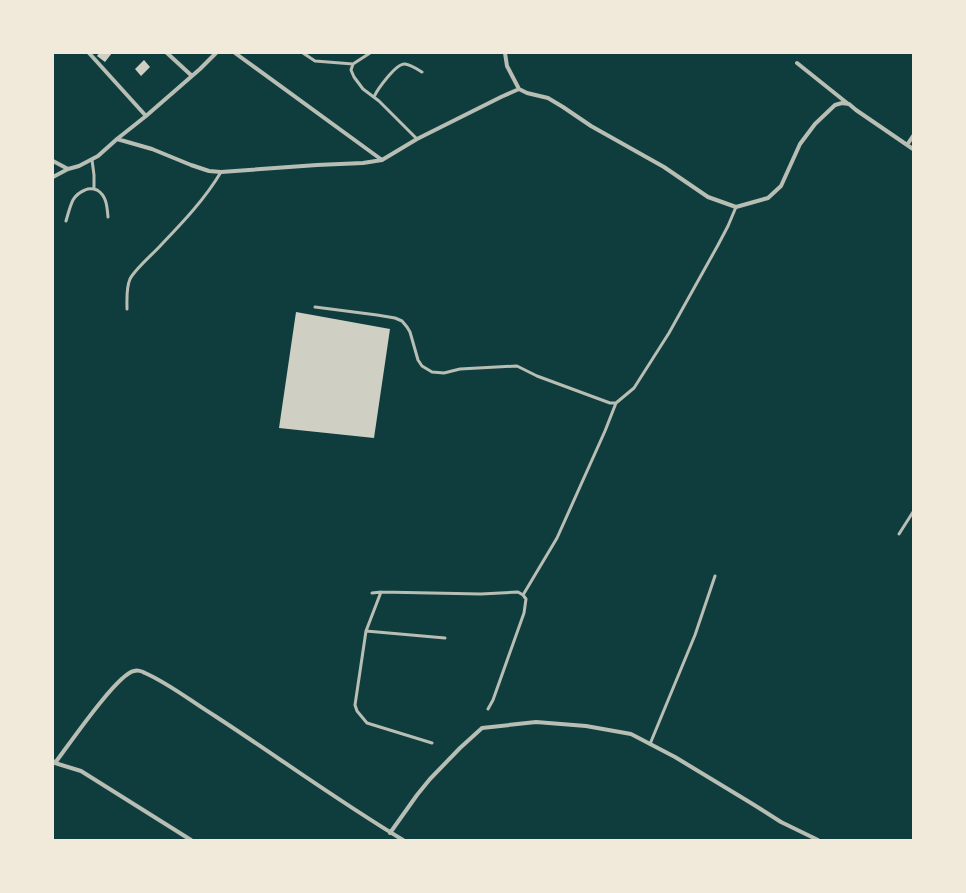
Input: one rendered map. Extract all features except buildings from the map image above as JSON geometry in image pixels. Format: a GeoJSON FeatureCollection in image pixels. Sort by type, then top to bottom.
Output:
{"type":"FeatureCollection","features":[{"type":"Feature","properties":{"kind":"street"},"geometry":{"type":"LineString","coordinates":[[89,53],[146,116]]}},
{"type":"Feature","properties":{"kind":"street"},"geometry":{"type":"LineString","coordinates":[[167,53],[192,76]]}},
{"type":"Feature","properties":{"kind":"street"},"geometry":{"type":"LineString","coordinates":[[53,177],[98,156],[192,76],[216,53]]}},
{"type":"Feature","properties":{"kind":"street"},"geometry":{"type":"LineString","coordinates":[[235,53],[382,160]]}},
{"type":"Feature","properties":{"kind":"street"},"geometry":{"type":"LineString","coordinates":[[505,53],[507,66],[519,89],[527,93],[548,98],[591,126],[664,166],[708,197],[736,207],[768,198],[781,186],[800,144],[815,124],[835,105],[842,103],[848,104]]}},
{"type":"Feature","properties":{"kind":"street"},"geometry":{"type":"LineString","coordinates":[[797,63],[848,104],[913,149]]}},
{"type":"Feature","properties":{"kind":"street"},"geometry":{"type":"LineString","coordinates":[[117,139],[152,149],[209,171],[221,172],[363,163],[382,160],[417,139],[519,89]]}},
{"type":"Feature","properties":{"kind":"street"},"geometry":{"type":"LineString","coordinates":[[907,145],[913,136]]}},
{"type":"Feature","properties":{"kind":"street"},"geometry":{"type":"LineString","coordinates":[[53,161],[68,169]]}},
{"type":"Feature","properties":{"kind":"street"},"geometry":{"type":"LineString","coordinates":[[191,840],[81,771],[54,762],[121,678],[133,671],[142,671],[170,687],[372,822],[402,840]]}},
{"type":"Feature","properties":{"kind":"street"},"geometry":{"type":"LineString","coordinates":[[390,833],[430,779],[482,728],[536,722],[586,726],[631,734],[675,757],[780,822],[818,840]]}},
{"type":"Feature","properties":{"kind":"lane"},"geometry":{"type":"LineString","coordinates":[[303,53],[316,61],[353,64],[370,53]]}},
{"type":"Feature","properties":{"kind":"lane"},"geometry":{"type":"LineString","coordinates":[[417,139],[374,97],[385,80],[399,65],[404,63],[422,72]]}},
{"type":"Feature","properties":{"kind":"lane"},"geometry":{"type":"LineString","coordinates":[[353,64],[351,70],[354,77],[363,89],[379,101]]}},
{"type":"Feature","properties":{"kind":"lane"},"geometry":{"type":"LineString","coordinates":[[92,160],[94,189]]}},
{"type":"Feature","properties":{"kind":"lane"},"geometry":{"type":"LineString","coordinates":[[127,309],[127,293],[132,275],[161,246],[208,192],[221,172]]}},
{"type":"Feature","properties":{"kind":"lane"},"geometry":{"type":"LineString","coordinates":[[66,221],[73,200],[77,195],[89,188],[99,191],[103,196],[106,201],[108,218]]}},
{"type":"Feature","properties":{"kind":"lane"},"geometry":{"type":"LineString","coordinates":[[523,595],[557,538],[605,432],[616,403],[634,388],[669,333],[718,245],[736,207]]}},
{"type":"Feature","properties":{"kind":"lane"},"geometry":{"type":"LineString","coordinates":[[314,306],[396,318],[407,327],[410,332],[418,360],[422,366],[432,372],[444,373],[467,368],[517,366],[537,376],[610,403],[616,403]]}},
{"type":"Feature","properties":{"kind":"lane"},"geometry":{"type":"LineString","coordinates":[[899,534],[913,512]]}},
{"type":"Feature","properties":{"kind":"lane"},"geometry":{"type":"LineString","coordinates":[[650,744],[695,635],[715,576]]}},
{"type":"Feature","properties":{"kind":"lane"},"geometry":{"type":"LineString","coordinates":[[381,592],[366,631],[355,705],[357,711],[367,723],[432,743]]}},
{"type":"Feature","properties":{"kind":"lane"},"geometry":{"type":"LineString","coordinates":[[372,593],[481,594],[518,592],[523,595],[526,599],[524,613],[493,700],[488,709]]}},
{"type":"Feature","properties":{"kind":"lane"},"geometry":{"type":"LineString","coordinates":[[366,631],[445,638]]}}]}
